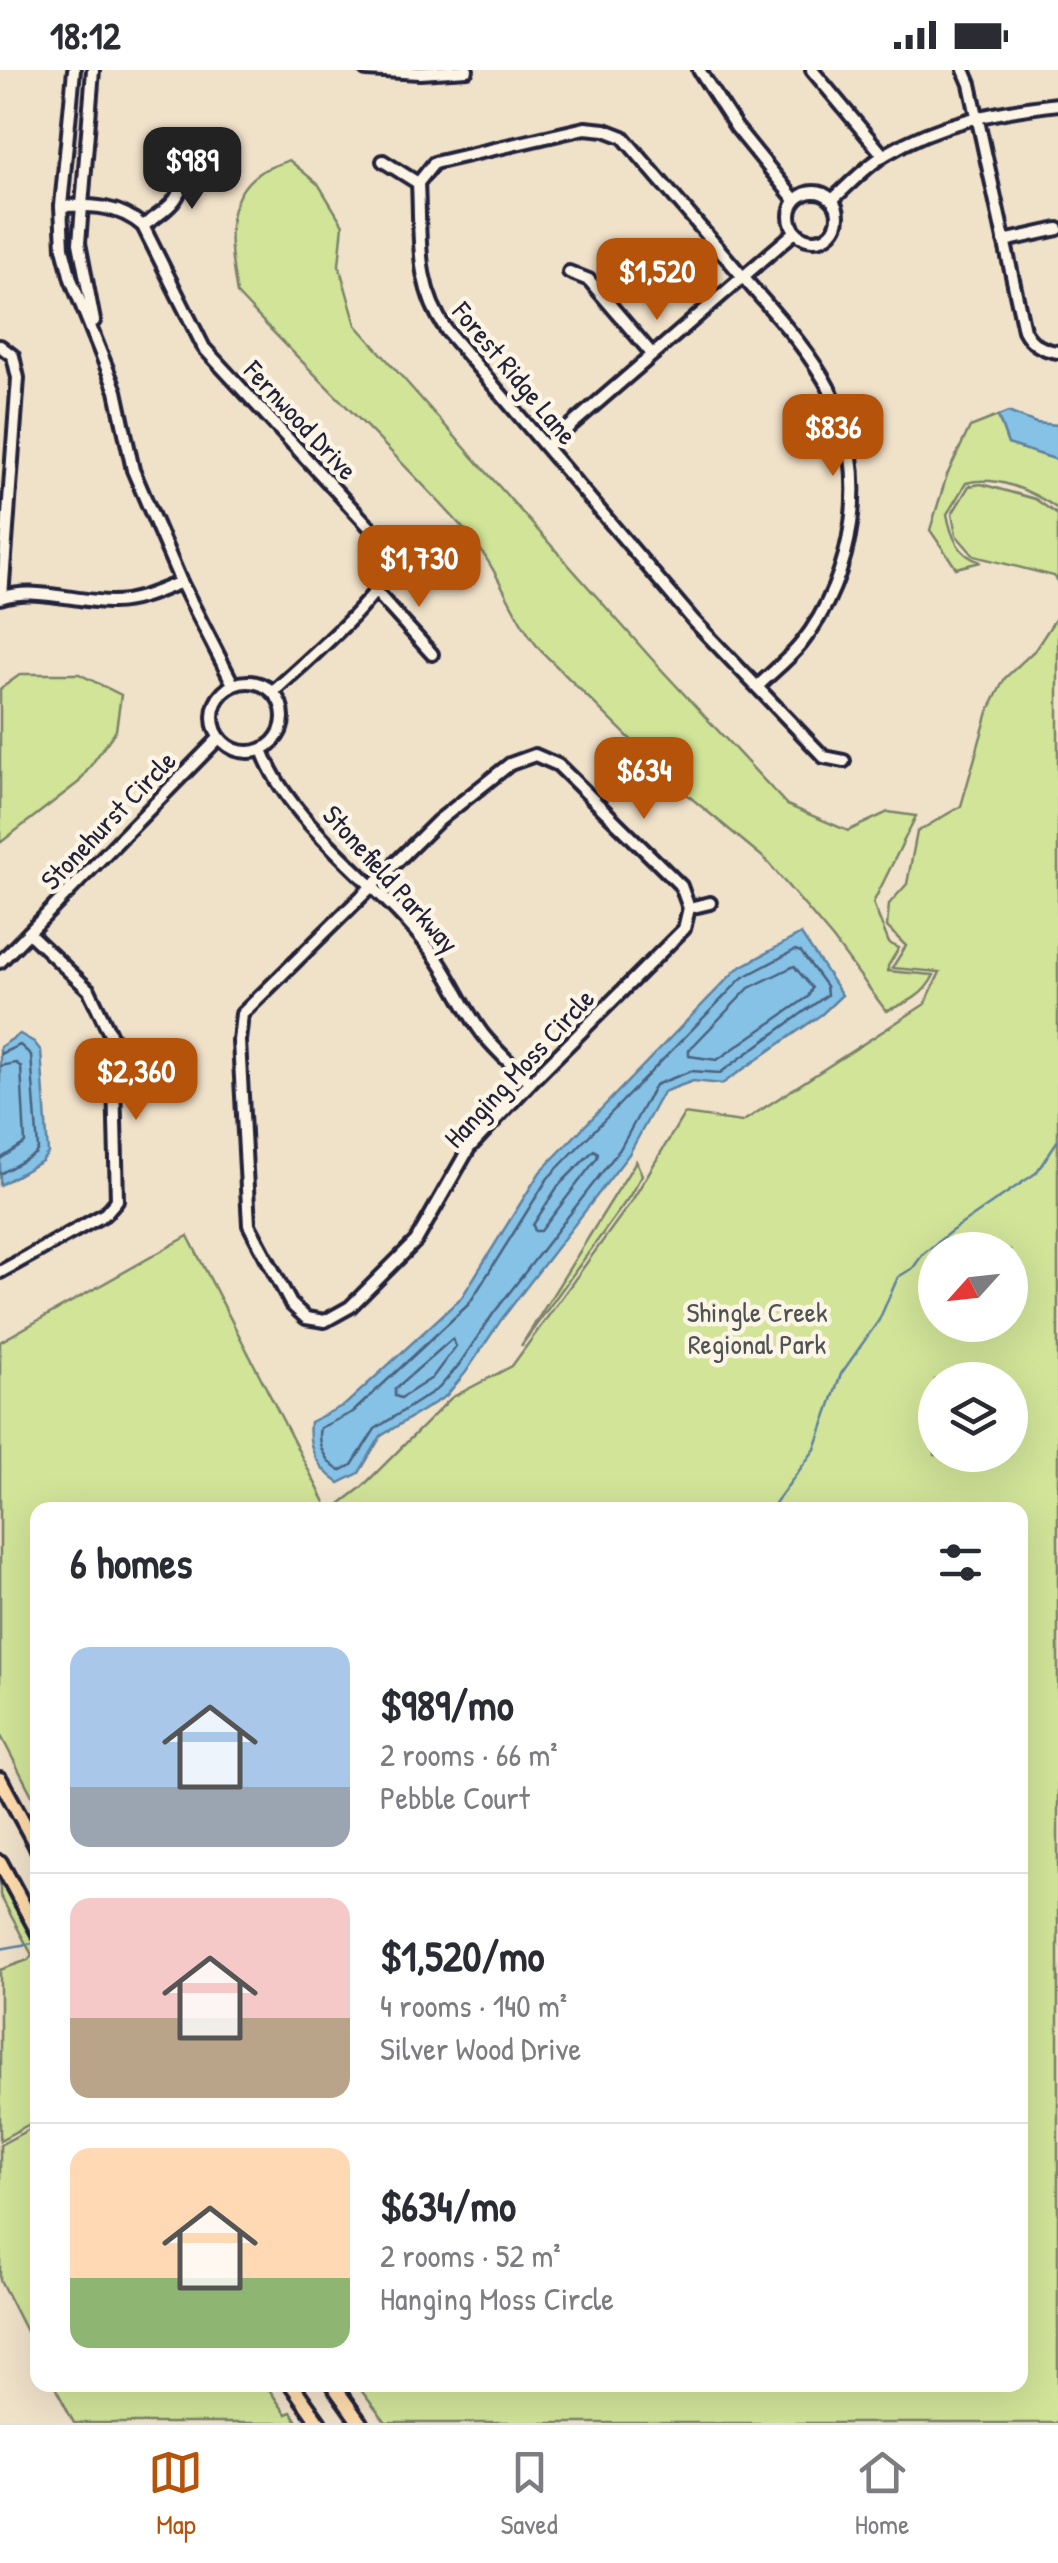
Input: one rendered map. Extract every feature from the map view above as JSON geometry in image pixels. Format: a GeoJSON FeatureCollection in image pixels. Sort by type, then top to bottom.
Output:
{"type":"FeatureCollection","features":[{"type":"Feature","properties":{"kind":"main road"},"geometry":{"type":"LineString","coordinates":[[0,1778],[30,1834]]}},
{"type":"Feature","properties":{"kind":"main road"},"geometry":{"type":"LineString","coordinates":[[0,1862],[30,1917]]}},
{"type":"Feature","properties":{"kind":"main road"},"geometry":{"type":"LineString","coordinates":[[297,2392],[319,2423]]}},
{"type":"Feature","properties":{"kind":"main road"},"geometry":{"type":"LineString","coordinates":[[338,2392],[360,2423]]}},
{"type":"Feature","properties":{"kind":"street"},"geometry":{"type":"LineString","coordinates":[[74,70],[61,206],[63,248],[70,280],[116,391],[133,470],[181,582],[233,684]]}},
{"type":"Feature","properties":{"kind":"street"},"geometry":{"type":"LineString","coordinates":[[93,70],[80,243],[96,337]]}},
{"type":"Feature","properties":{"kind":"street"},"geometry":{"type":"LineString","coordinates":[[366,70],[468,70]]}},
{"type":"Feature","properties":{"kind":"street"},"geometry":{"type":"LineString","coordinates":[[698,70],[736,126],[796,200]]}},
{"type":"Feature","properties":{"kind":"street"},"geometry":{"type":"LineString","coordinates":[[812,70],[884,156]]}},
{"type":"Feature","properties":{"kind":"street"},"geometry":{"type":"LineString","coordinates":[[964,70],[1024,330],[1029,340],[1058,352]]}},
{"type":"Feature","properties":{"kind":"street"},"geometry":{"type":"LineString","coordinates":[[832,200],[884,156],[935,130],[977,116],[1058,104]]}},
{"type":"Feature","properties":{"kind":"street"},"geometry":{"type":"LineString","coordinates":[[383,161],[418,183],[434,163],[453,157],[512,148],[585,128],[623,137],[807,352],[833,395],[851,457],[854,494],[847,549],[829,597],[801,644],[756,687]]}},
{"type":"Feature","properties":{"kind":"street"},"geometry":{"type":"LineString","coordinates":[[61,206],[116,209],[143,226],[172,206],[181,194],[189,161]]}},
{"type":"Feature","properties":{"kind":"street","name":"Forest Ridge Lane"},"geometry":{"type":"LineString","coordinates":[[418,183],[423,279],[430,307],[446,331],[694,621],[824,756],[844,761]]}},
{"type":"Feature","properties":{"kind":"street"},"geometry":{"type":"LineString","coordinates":[[814,192],[832,200],[838,218],[829,236],[816,241],[795,232],[790,212],[796,200],[814,192]]}},
{"type":"Feature","properties":{"kind":"street","name":"Fernwood Drive"},"geometry":{"type":"LineString","coordinates":[[143,226],[204,348],[385,548],[389,565],[376,592]]}},
{"type":"Feature","properties":{"kind":"street"},"geometry":{"type":"LineString","coordinates":[[1004,240],[1058,229]]}},
{"type":"Feature","properties":{"kind":"street"},"geometry":{"type":"LineString","coordinates":[[546,446],[795,232]]}},
{"type":"Feature","properties":{"kind":"street"},"geometry":{"type":"LineString","coordinates":[[569,272],[588,280],[652,354]]}},
{"type":"Feature","properties":{"kind":"street"},"geometry":{"type":"LineString","coordinates":[[0,346],[12,356],[18,378],[1,598],[20,592],[114,602],[145,597],[181,582]]}},
{"type":"Feature","properties":{"kind":"street"},"geometry":{"type":"LineString","coordinates":[[273,692],[376,592],[432,654]]}},
{"type":"Feature","properties":{"kind":"street"},"geometry":{"type":"LineString","coordinates":[[256,682],[273,692],[281,706],[282,727],[272,743],[262,750],[238,752],[219,738],[213,726],[214,705],[221,693],[233,684],[256,682]]}},
{"type":"Feature","properties":{"kind":"street","name":"Stonehurst Circle"},"geometry":{"type":"LineString","coordinates":[[0,962],[219,738]]}},
{"type":"Feature","properties":{"kind":"street","name":"Stonefield Parkway"},"geometry":{"type":"LineString","coordinates":[[262,750],[272,776],[299,812],[372,883],[429,947],[482,1032],[530,1083]]}},
{"type":"Feature","properties":{"kind":"street","name":"Hanging Moss Circle"},"geometry":{"type":"LineString","coordinates":[[535,755],[558,765],[681,886],[689,908],[684,929],[469,1148],[416,1241],[380,1280],[350,1307],[325,1321],[306,1318],[292,1304],[249,1225],[239,1042],[242,1014],[438,821],[510,764],[535,755]]}},
{"type":"Feature","properties":{"kind":"street"},"geometry":{"type":"LineString","coordinates":[[689,908],[710,903]]}},
{"type":"Feature","properties":{"kind":"street"},"geometry":{"type":"LineString","coordinates":[[0,1272],[105,1214],[118,1200],[113,1040],[89,990],[29,933]]}},
{"type":"Feature","properties":{"kind":"green space"},"geometry":{"type":"Polygon","coordinates":[[[289,160],[319,185],[343,225],[339,265],[356,325],[659,667],[787,805],[848,831],[888,812],[916,816],[873,903],[889,943],[899,948],[888,971],[934,975],[920,994],[886,1011],[833,939],[765,859],[685,793],[542,652],[470,536],[237,294],[231,229],[238,198],[259,173],[289,160]]]}},
{"type":"Feature","properties":{"kind":"green space"},"geometry":{"type":"Polygon","coordinates":[[[998,416],[1008,444],[1058,460],[1058,509],[1014,486],[990,481],[966,483],[947,514],[957,544],[981,562],[956,568],[930,530],[947,475],[970,427],[998,416]]]}},
{"type":"Feature","properties":{"kind":"green space"},"geometry":{"type":"Polygon","coordinates":[[[981,484],[1035,499],[1058,515],[1058,581],[1054,576],[974,556],[956,535],[952,514],[969,486],[981,484]]]}},
{"type":"Feature","properties":{"kind":"green space","name":"Shingle Creek Regional Park"},"geometry":{"type":"Polygon","coordinates":[[[1058,615],[1058,2423],[386,2423],[362,2392],[1028,2392],[1028,1502],[342,1502],[451,1398],[512,1366],[633,1199],[684,1114],[742,1122],[925,1004],[940,972],[892,968],[906,946],[887,927],[889,904],[907,884],[917,832],[961,806],[988,712],[1005,678],[1035,650],[1058,615]]]}},
{"type":"Feature","properties":{"kind":"green space"},"geometry":{"type":"Polygon","coordinates":[[[21,674],[79,674],[121,695],[116,730],[79,782],[0,843],[0,689],[21,674]]]}},
{"type":"Feature","properties":{"kind":"green space"},"geometry":{"type":"Polygon","coordinates":[[[636,1161],[642,1175],[629,1197],[521,1346],[636,1161]]]}},
{"type":"Feature","properties":{"kind":"green space"},"geometry":{"type":"Polygon","coordinates":[[[188,1236],[325,1502],[30,1502],[30,1792],[0,1734],[0,1342],[188,1236]]]}},
{"type":"Feature","properties":{"kind":"green space"},"geometry":{"type":"Polygon","coordinates":[[[0,1874],[30,1929],[30,1951],[0,1895],[0,1874]]]}},
{"type":"Feature","properties":{"kind":"green space"},"geometry":{"type":"Polygon","coordinates":[[[30,1958],[30,2124],[0,2140],[0,1970],[30,1958]]]}},
{"type":"Feature","properties":{"kind":"green space"},"geometry":{"type":"Polygon","coordinates":[[[30,2129],[30,2339],[0,2280],[0,2145],[30,2129]]]}},
{"type":"Feature","properties":{"kind":"green space"},"geometry":{"type":"Polygon","coordinates":[[[58,2392],[271,2392],[286,2414],[291,2412],[298,2423],[74,2423],[58,2392]]]}},
{"type":"Feature","properties":{"kind":"water"},"geometry":{"type":"Polygon","coordinates":[[[1008,412],[1036,423],[1058,425],[1058,460],[1008,444],[998,416],[1008,412]]]}},
{"type":"Feature","properties":{"kind":"water"},"geometry":{"type":"Polygon","coordinates":[[[801,934],[842,995],[822,1014],[722,1084],[693,1081],[663,1092],[629,1154],[446,1396],[381,1436],[359,1473],[339,1483],[331,1477],[312,1449],[310,1422],[346,1404],[462,1297],[540,1172],[737,969],[801,934]]]}},
{"type":"Feature","properties":{"kind":"water"},"geometry":{"type":"Polygon","coordinates":[[[20,1034],[41,1051],[48,1153],[42,1161],[0,1185],[0,1047],[20,1034]]]}},
{"type":"Feature","properties":{"kind":"waterway"},"geometry":{"type":"LineString","coordinates":[[776,1502],[815,1449],[841,1374],[879,1320],[898,1277],[913,1268],[923,1254],[950,1232],[1036,1173],[1058,1140]]}},
{"type":"Feature","properties":{"kind":"waterway"},"geometry":{"type":"LineString","coordinates":[[0,1949],[30,1943]]}}]}
